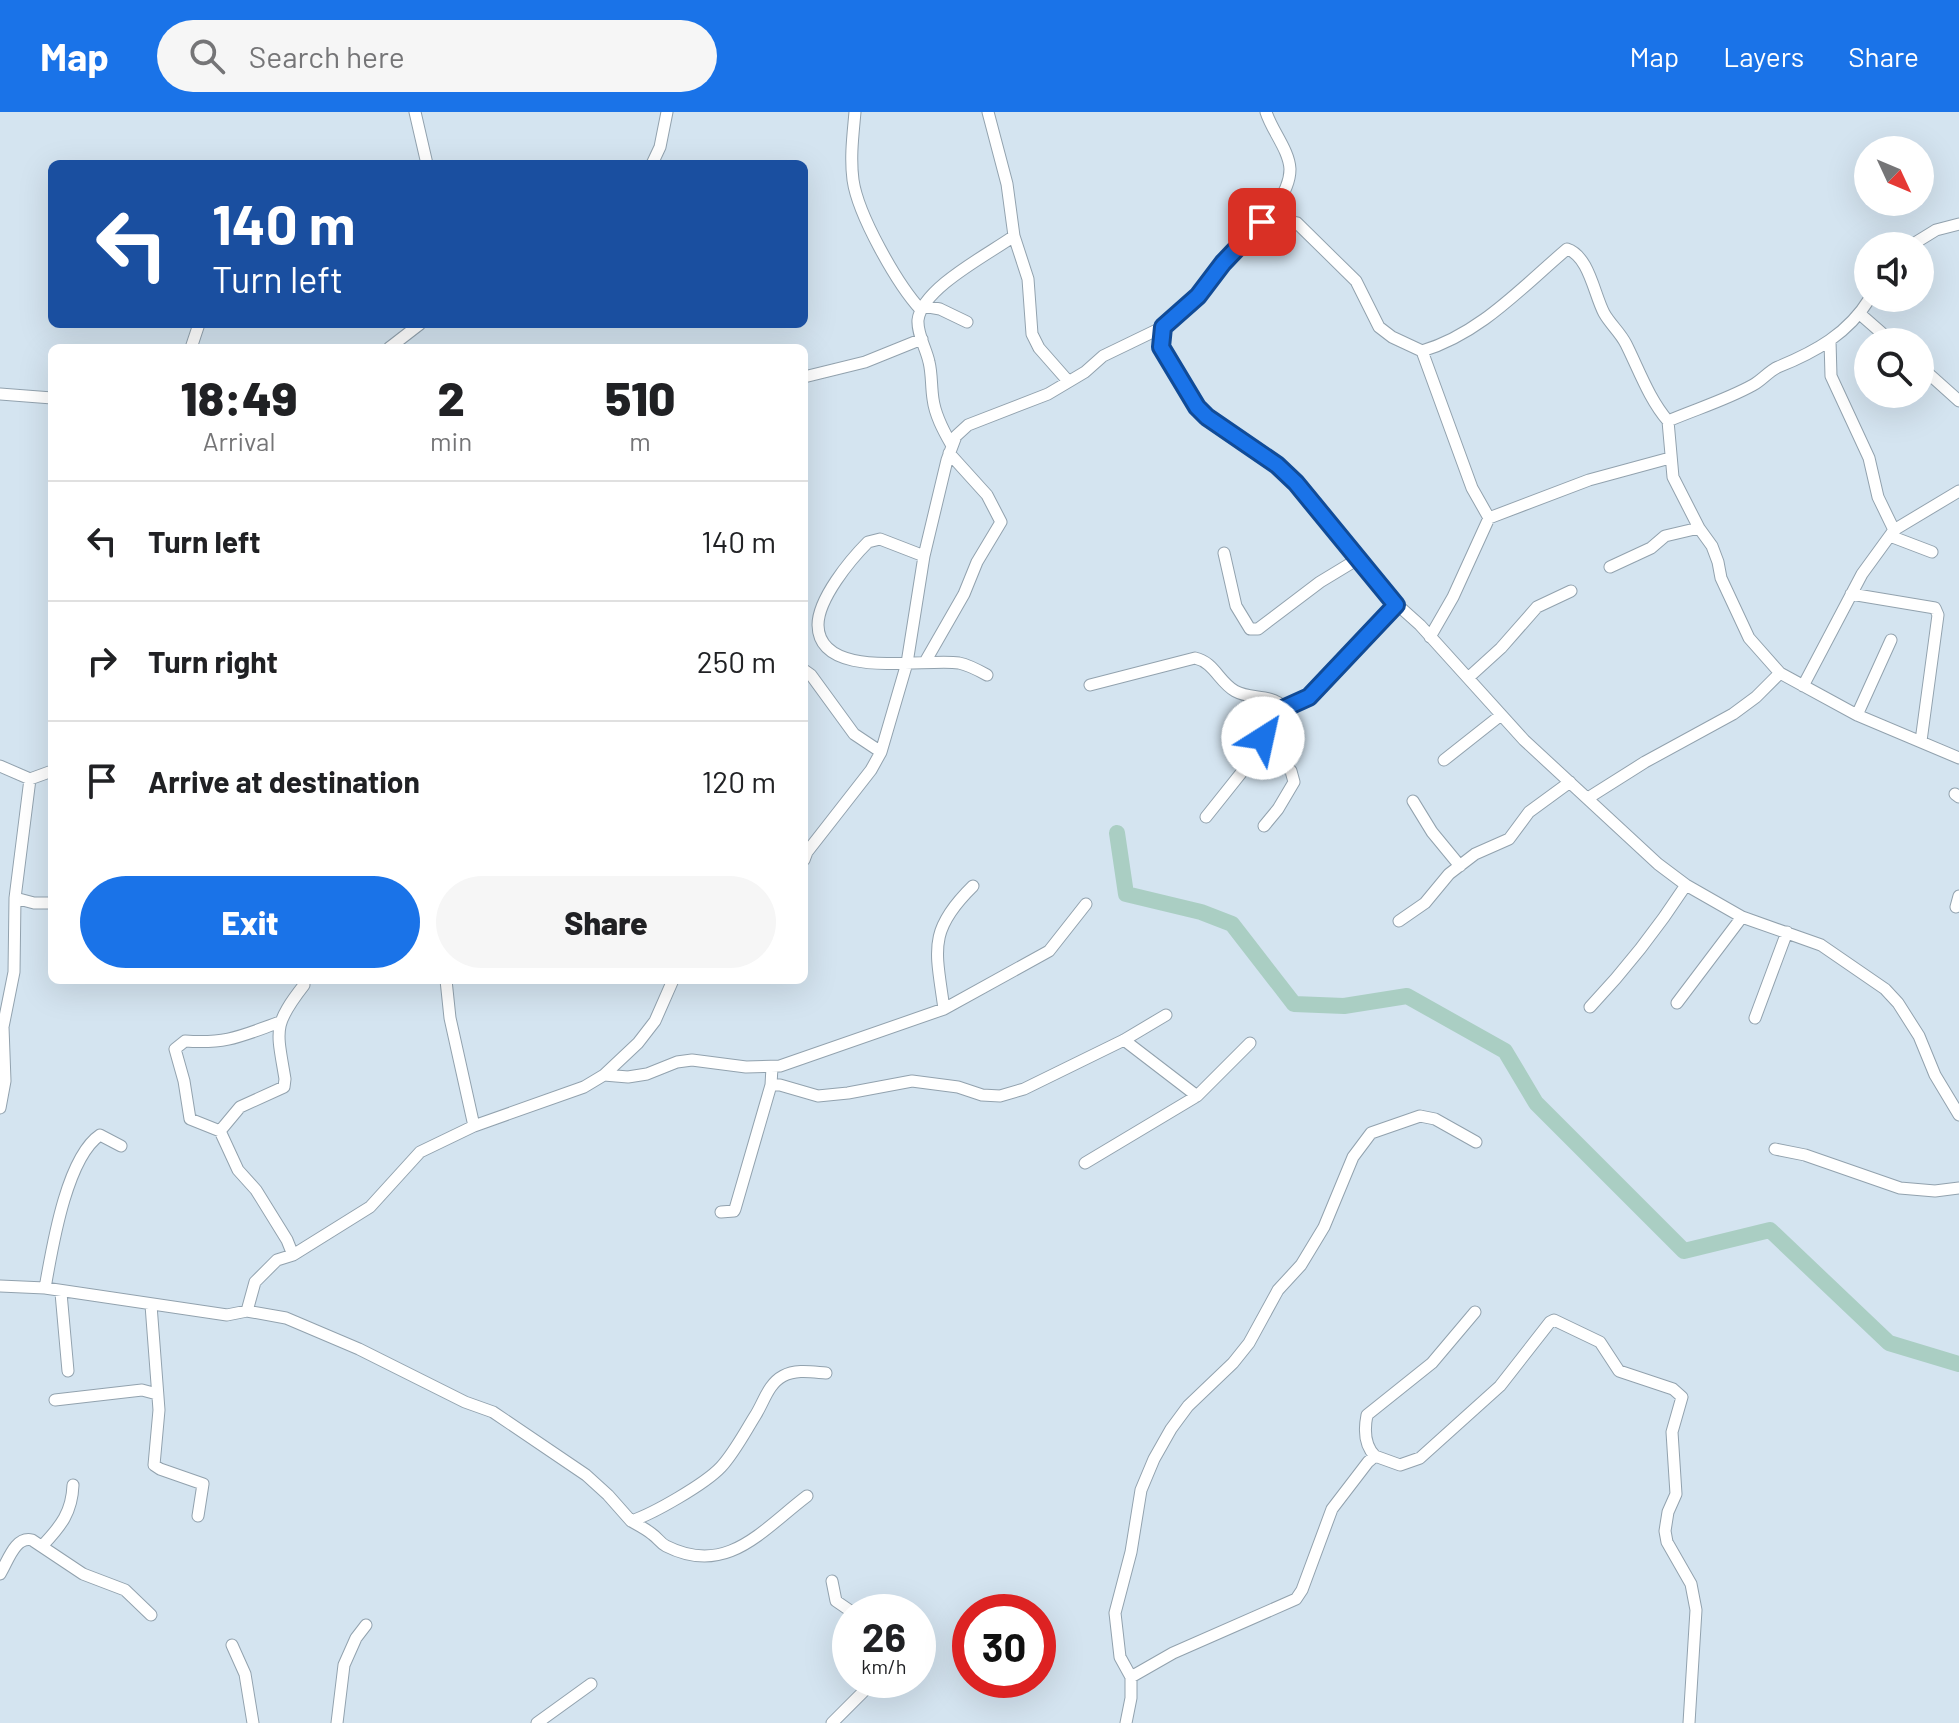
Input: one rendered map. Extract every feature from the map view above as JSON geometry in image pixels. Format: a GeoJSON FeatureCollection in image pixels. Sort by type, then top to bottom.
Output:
{"type":"FeatureCollection","features":[{"type":"Feature","properties":{"kind":"street"},"geometry":{"type":"LineString","coordinates":[[415,112],[426,160]]}},
{"type":"Feature","properties":{"kind":"street"},"geometry":{"type":"LineString","coordinates":[[654,160],[660,147],[667,112]]}},
{"type":"Feature","properties":{"kind":"street"},"geometry":{"type":"LineString","coordinates":[[855,112],[852,142],[856,194],[887,263],[922,308],[951,313],[967,322]]}},
{"type":"Feature","properties":{"kind":"street"},"geometry":{"type":"LineString","coordinates":[[988,112],[1007,184],[1014,236],[1028,279],[1032,334],[1039,348],[1068,381]]}},
{"type":"Feature","properties":{"kind":"street"},"geometry":{"type":"LineString","coordinates":[[808,851],[871,770],[881,752],[907,663],[924,556],[950,449],[959,432],[994,413],[1029,403],[1085,372],[1103,356],[1163,327],[1193,302],[1285,192],[1289,157],[1280,145],[1266,112]]}},
{"type":"Feature","properties":{"kind":"street"},"geometry":{"type":"LineString","coordinates":[[1266,217],[1297,223],[1356,281],[1379,327],[1422,351],[1446,344],[1510,301],[1567,249],[1574,251],[1587,272],[1605,315],[1625,341],[1654,404],[1668,421],[1673,477],[1699,528],[1712,546],[1721,578],[1749,638],[1780,673],[1857,715],[1959,758]]}},
{"type":"Feature","properties":{"kind":"street"},"geometry":{"type":"LineString","coordinates":[[1933,232],[1959,224]]}},
{"type":"Feature","properties":{"kind":"street"},"geometry":{"type":"LineString","coordinates":[[925,662],[1001,522],[987,495],[950,449],[936,411],[929,362],[918,324],[922,308],[947,280],[1014,236]]}},
{"type":"Feature","properties":{"kind":"street"},"geometry":{"type":"LineString","coordinates":[[1668,421],[1738,392],[1775,369],[1805,357],[1830,341],[1860,314],[1876,328]]}},
{"type":"Feature","properties":{"kind":"street"},"geometry":{"type":"LineString","coordinates":[[1163,327],[1161,347],[1197,407],[1277,465],[1296,483],[1396,605],[1430,637],[1501,715],[1658,864],[1686,885],[1742,917],[1821,945],[1885,989],[1919,1036],[1935,1075],[1959,1115]]}},
{"type":"Feature","properties":{"kind":"street"},"geometry":{"type":"LineString","coordinates":[[394,344],[415,328]]}},
{"type":"Feature","properties":{"kind":"street"},"geometry":{"type":"LineString","coordinates":[[808,376],[865,362],[922,339]]}},
{"type":"Feature","properties":{"kind":"street"},"geometry":{"type":"LineString","coordinates":[[1830,341],[1831,376],[1869,458],[1878,497],[1892,533],[1932,552]]}},
{"type":"Feature","properties":{"kind":"street"},"geometry":{"type":"LineString","coordinates":[[1422,351],[1472,488],[1489,518]]}},
{"type":"Feature","properties":{"kind":"street"},"geometry":{"type":"LineString","coordinates":[[1934,379],[1959,401]]}},
{"type":"Feature","properties":{"kind":"street"},"geometry":{"type":"LineString","coordinates":[[0,394],[48,398]]}},
{"type":"Feature","properties":{"kind":"street"},"geometry":{"type":"LineString","coordinates":[[1430,637],[1453,597],[1489,518],[1589,480],[1670,458]]}},
{"type":"Feature","properties":{"kind":"street"},"geometry":{"type":"LineString","coordinates":[[1803,686],[1826,637],[1862,574],[1892,533],[1959,491]]}},
{"type":"Feature","properties":{"kind":"street"},"geometry":{"type":"LineString","coordinates":[[1610,567],[1651,548],[1665,536],[1699,528]]}},
{"type":"Feature","properties":{"kind":"street"},"geometry":{"type":"LineString","coordinates":[[924,556],[880,539],[868,542],[823,602],[818,617],[819,636],[833,654],[864,663],[960,663],[987,675]]}},
{"type":"Feature","properties":{"kind":"street"},"geometry":{"type":"LineString","coordinates":[[1224,553],[1236,606],[1250,629],[1258,629],[1320,582],[1358,559]]}},
{"type":"Feature","properties":{"kind":"street"},"geometry":{"type":"LineString","coordinates":[[1468,678],[1501,648],[1537,607],[1571,591]]}},
{"type":"Feature","properties":{"kind":"street"},"geometry":{"type":"LineString","coordinates":[[1851,594],[1935,608],[1938,615],[1921,741]]}},
{"type":"Feature","properties":{"kind":"street"},"geometry":{"type":"LineString","coordinates":[[1264,826],[1294,782],[1291,771],[1265,743],[1264,730],[1278,711],[1309,697],[1396,605]]}},
{"type":"Feature","properties":{"kind":"street"},"geometry":{"type":"LineString","coordinates":[[1857,715],[1891,640]]}},
{"type":"Feature","properties":{"kind":"street"},"geometry":{"type":"LineString","coordinates":[[1090,685],[1195,658],[1211,665],[1231,689],[1244,696],[1265,696],[1284,707]]}},
{"type":"Feature","properties":{"kind":"street"},"geometry":{"type":"LineString","coordinates":[[808,673],[854,734],[881,752]]}},
{"type":"Feature","properties":{"kind":"street"},"geometry":{"type":"LineString","coordinates":[[1588,798],[1645,762],[1733,714],[1780,673]]}},
{"type":"Feature","properties":{"kind":"street"},"geometry":{"type":"LineString","coordinates":[[1444,760],[1501,715]]}},
{"type":"Feature","properties":{"kind":"street"},"geometry":{"type":"LineString","coordinates":[[1206,817],[1265,743]]}},
{"type":"Feature","properties":{"kind":"street"},"geometry":{"type":"LineString","coordinates":[[0,766],[30,779],[48,772]]}},
{"type":"Feature","properties":{"kind":"street"},"geometry":{"type":"LineString","coordinates":[[0,1108],[5,1081],[3,1027],[14,972],[15,898],[30,779]]}},
{"type":"Feature","properties":{"kind":"street"},"geometry":{"type":"LineString","coordinates":[[1399,921],[1425,903],[1449,874],[1489,846],[1509,839],[1529,812],[1570,782]]}},
{"type":"Feature","properties":{"kind":"street"},"geometry":{"type":"LineString","coordinates":[[1413,801],[1432,832],[1460,866]]}},
{"type":"Feature","properties":{"kind":"street"},"geometry":{"type":"LineString","coordinates":[[1590,1007],[1620,976],[1686,885]]}},
{"type":"Feature","properties":{"kind":"street"},"geometry":{"type":"LineString","coordinates":[[944,1009],[939,971],[939,932],[948,913],[973,886]]}},
{"type":"Feature","properties":{"kind":"street"},"geometry":{"type":"LineString","coordinates":[[15,898],[48,903]]}},
{"type":"Feature","properties":{"kind":"street"},"geometry":{"type":"LineString","coordinates":[[604,1075],[638,1076],[692,1060],[772,1067],[944,1009],[1049,951],[1086,904]]}},
{"type":"Feature","properties":{"kind":"street"},"geometry":{"type":"LineString","coordinates":[[1677,1003],[1742,917]]}},
{"type":"Feature","properties":{"kind":"street"},"geometry":{"type":"LineString","coordinates":[[1755,1018],[1787,932]]}},
{"type":"Feature","properties":{"kind":"street"},"geometry":{"type":"LineString","coordinates":[[446,984],[450,1018],[474,1126]]}},
{"type":"Feature","properties":{"kind":"street"},"geometry":{"type":"LineString","coordinates":[[247,1311],[255,1282],[277,1260],[293,1255],[370,1207],[420,1152],[474,1126],[584,1087],[604,1075],[638,1043],[655,1021],[671,984]]}},
{"type":"Feature","properties":{"kind":"street"},"geometry":{"type":"LineString","coordinates":[[220,1131],[240,1107],[284,1087],[277,1035],[284,1010],[304,985]]}},
{"type":"Feature","properties":{"kind":"street"},"geometry":{"type":"LineString","coordinates":[[771,1085],[818,1096],[912,1081],[958,1087],[982,1095],[1014,1094],[1124,1040],[1166,1015]]}},
{"type":"Feature","properties":{"kind":"street"},"geometry":{"type":"LineString","coordinates":[[280,1022],[231,1040],[215,1043],[185,1041],[175,1049],[190,1119],[220,1131],[238,1170],[256,1190],[293,1255]]}},
{"type":"Feature","properties":{"kind":"street"},"geometry":{"type":"LineString","coordinates":[[1124,1040],[1197,1096]]}},
{"type":"Feature","properties":{"kind":"street"},"geometry":{"type":"LineString","coordinates":[[1085,1163],[1197,1096],[1250,1043]]}},
{"type":"Feature","properties":{"kind":"street"},"geometry":{"type":"LineString","coordinates":[[721,1212],[735,1209],[771,1085],[772,1067]]}},
{"type":"Feature","properties":{"kind":"street"},"geometry":{"type":"LineString","coordinates":[[1126,1723],[1131,1677],[1120,1657],[1115,1613],[1131,1552],[1141,1490],[1171,1429],[1188,1406],[1233,1363],[1249,1343],[1278,1290],[1301,1265],[1324,1227],[1353,1157],[1371,1133],[1420,1116],[1435,1119],[1476,1142]]}},
{"type":"Feature","properties":{"kind":"street"},"geometry":{"type":"LineString","coordinates":[[45,1288],[54,1235],[84,1150],[100,1135],[121,1146]]}},
{"type":"Feature","properties":{"kind":"street"},"geometry":{"type":"LineString","coordinates":[[1775,1149],[1805,1155],[1900,1188],[1935,1191],[1959,1188]]}},
{"type":"Feature","properties":{"kind":"street"},"geometry":{"type":"LineString","coordinates":[[0,1286],[45,1288],[61,1293],[227,1315],[247,1311],[286,1318],[465,1402],[493,1412],[586,1475],[631,1521],[667,1546],[698,1555],[716,1556],[739,1550],[807,1496]]}},
{"type":"Feature","properties":{"kind":"street"},"geometry":{"type":"LineString","coordinates":[[61,1293],[68,1371]]}},
{"type":"Feature","properties":{"kind":"street"},"geometry":{"type":"LineString","coordinates":[[151,1305],[159,1410],[154,1465],[203,1484],[198,1516]]}},
{"type":"Feature","properties":{"kind":"street"},"geometry":{"type":"LineString","coordinates":[[1475,1312],[1432,1363],[1367,1415],[1368,1449],[1375,1456],[1400,1465],[1420,1458],[1500,1386],[1554,1320],[1600,1342],[1619,1371],[1680,1393],[1682,1397],[1672,1432],[1676,1494],[1668,1512],[1665,1531],[1667,1542],[1695,1594],[1689,1723]]}},
{"type":"Feature","properties":{"kind":"street"},"geometry":{"type":"LineString","coordinates":[[631,1521],[646,1516],[707,1479],[722,1466],[759,1411],[772,1384],[784,1375],[802,1371],[826,1373]]}},
{"type":"Feature","properties":{"kind":"street"},"geometry":{"type":"LineString","coordinates":[[55,1400],[142,1390],[157,1394]]}},
{"type":"Feature","properties":{"kind":"street"},"geometry":{"type":"LineString","coordinates":[[1131,1677],[1150,1664],[1226,1628],[1283,1607],[1296,1599],[1332,1509],[1375,1456]]}},
{"type":"Feature","properties":{"kind":"street"},"geometry":{"type":"LineString","coordinates":[[43,1545],[68,1515],[73,1502],[73,1485]]}},
{"type":"Feature","properties":{"kind":"street"},"geometry":{"type":"LineString","coordinates":[[0,1574],[19,1541],[26,1538],[43,1545],[83,1574],[125,1590],[151,1615]]}},
{"type":"Feature","properties":{"kind":"street"},"geometry":{"type":"LineString","coordinates":[[832,1581],[835,1594]]}},
{"type":"Feature","properties":{"kind":"street"},"geometry":{"type":"LineString","coordinates":[[337,1723],[344,1665],[356,1638],[366,1625]]}},
{"type":"Feature","properties":{"kind":"street"},"geometry":{"type":"LineString","coordinates":[[232,1645],[245,1674],[253,1723]]}},
{"type":"Feature","properties":{"kind":"street"},"geometry":{"type":"LineString","coordinates":[[537,1723],[591,1684]]}},
{"type":"Feature","properties":{"kind":"street"},"geometry":{"type":"LineString","coordinates":[[832,1723],[857,1698]]}},
{"type":"Feature","properties":{"kind":"waterway"},"geometry":{"type":"LineString","coordinates":[[1117,833],[1126,894],[1201,912],[1232,924],[1294,1004],[1344,1006],[1407,996],[1505,1051],[1536,1103],[1684,1251],[1770,1230],[1889,1343],[1959,1364]]}},
{"type":"Feature","properties":{"kind":"route"},"geometry":{"type":"LineString","coordinates":[[1262,222],[1223,263],[1198,296],[1163,327],[1161,347],[1197,407],[1277,465],[1296,483],[1396,605],[1309,697],[1278,711],[1264,730],[1263,738]]}}]}
